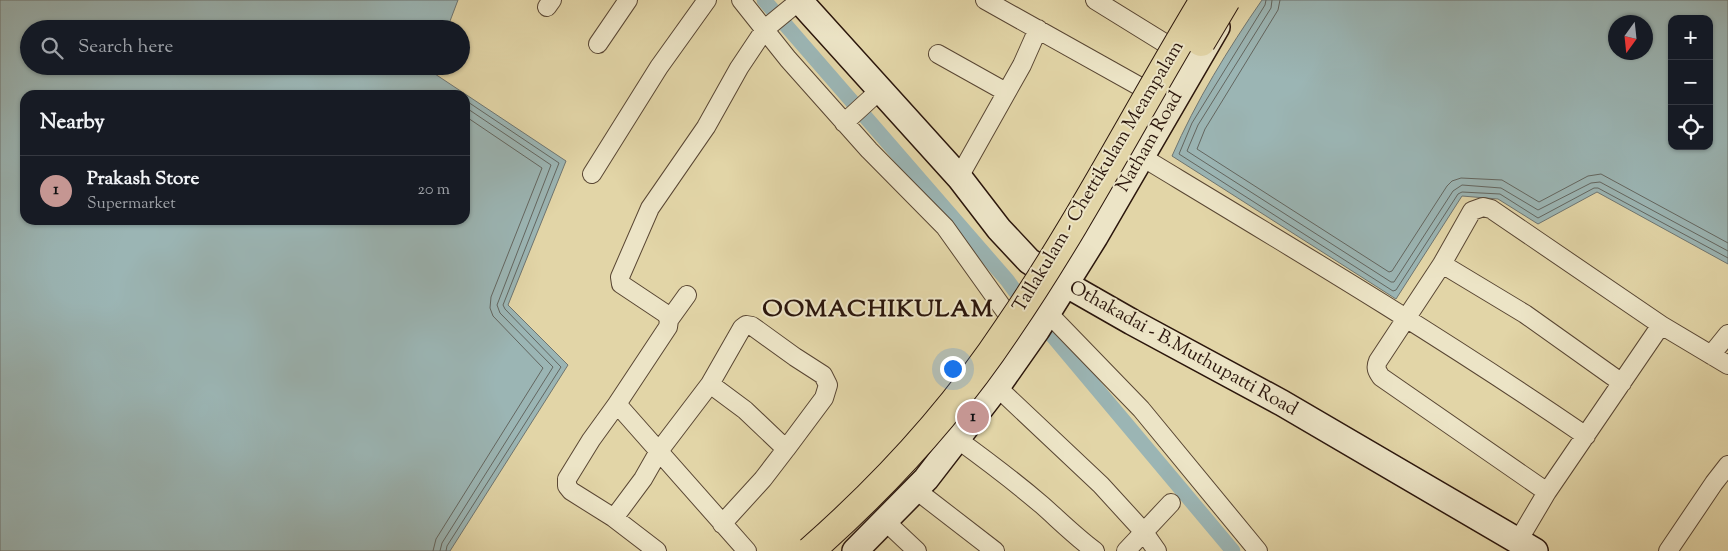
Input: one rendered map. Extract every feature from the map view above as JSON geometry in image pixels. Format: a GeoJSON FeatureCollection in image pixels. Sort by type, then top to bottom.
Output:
{"type":"FeatureCollection","features":[{"type":"Feature","properties":{"kind":"highway","name":"Tallakulam - Chettikulam Meampalam"},"geometry":{"type":"LineString","coordinates":[[808,551],[852,513],[914,449],[961,393],[1008,330],[1041,279],[1204,0]]}},
{"type":"Feature","properties":{"kind":"highway","name":"Tallakulam - Chettikulam Meampalam"},"geometry":{"type":"LineString","coordinates":[[839,551],[939,449],[1001,371],[1056,291],[1226,0]]}},
{"type":"Feature","properties":{"kind":"main road","name":"Natham Road"},"geometry":{"type":"LineString","coordinates":[[808,551],[850,511],[921,435],[967,378],[1010,318],[1041,270],[1198,0]]}},
{"type":"Feature","properties":{"kind":"main road","name":"Natham Road"},"geometry":{"type":"LineString","coordinates":[[855,551],[916,490],[996,387],[1048,313],[1142,157],[1233,0]]}},
{"type":"Feature","properties":{"kind":"main road","name":"Othakadai - B.Muthupatti Road"},"geometry":{"type":"LineString","coordinates":[[784,13],[860,108],[958,177],[1016,248],[1041,270],[1132,322],[1282,403],[1526,546]]}},
{"type":"Feature","properties":{"kind":"street"},"geometry":{"type":"LineString","coordinates":[[598,44],[628,0]]}},
{"type":"Feature","properties":{"kind":"street"},"geometry":{"type":"LineString","coordinates":[[592,174],[659,67],[707,0]]}},
{"type":"Feature","properties":{"kind":"street"},"geometry":{"type":"LineString","coordinates":[[741,0],[784,13]]}},
{"type":"Feature","properties":{"kind":"street"},"geometry":{"type":"LineString","coordinates":[[985,0],[1146,90]]}},
{"type":"Feature","properties":{"kind":"street"},"geometry":{"type":"LineString","coordinates":[[1095,0],[1171,47]]}},
{"type":"Feature","properties":{"kind":"street"},"geometry":{"type":"LineString","coordinates":[[784,13],[788,59],[860,108],[869,150],[945,227],[1010,318]]}},
{"type":"Feature","properties":{"kind":"street"},"geometry":{"type":"LineString","coordinates":[[669,320],[666,314],[621,284],[622,270],[650,208],[706,127],[739,68],[784,13]]}},
{"type":"Feature","properties":{"kind":"street"},"geometry":{"type":"LineString","coordinates":[[958,177],[1022,65],[1038,29]]}},
{"type":"Feature","properties":{"kind":"street"},"geometry":{"type":"LineString","coordinates":[[938,54],[1006,92]]}},
{"type":"Feature","properties":{"kind":"street"},"geometry":{"type":"LineString","coordinates":[[1142,157],[1241,216],[1511,384],[1586,436]]}},
{"type":"Feature","properties":{"kind":"street"},"geometry":{"type":"LineString","coordinates":[[1546,492],[1381,377],[1377,371],[1378,361],[1442,264],[1472,211],[1484,207],[1491,209],[1661,325],[1728,365]]}},
{"type":"Feature","properties":{"kind":"street"},"geometry":{"type":"LineString","coordinates":[[1442,264],[1525,314],[1622,383]]}},
{"type":"Feature","properties":{"kind":"street"},"geometry":{"type":"LineString","coordinates":[[658,551],[614,518],[571,491],[567,486],[566,480],[668,327],[669,320],[687,295]]}},
{"type":"Feature","properties":{"kind":"street"},"geometry":{"type":"LineString","coordinates":[[1048,313],[1141,409],[1258,551]]}},
{"type":"Feature","properties":{"kind":"street"},"geometry":{"type":"LineString","coordinates":[[614,518],[643,479],[660,451],[710,384],[742,328],[746,325],[752,326],[823,375],[828,385],[824,398],[786,450],[763,479],[722,524]]}},
{"type":"Feature","properties":{"kind":"street"},"geometry":{"type":"LineString","coordinates":[[1526,546],[1546,492],[1661,325]]}},
{"type":"Feature","properties":{"kind":"street"},"geometry":{"type":"LineString","coordinates":[[1711,355],[1728,334]]}},
{"type":"Feature","properties":{"kind":"street"},"geometry":{"type":"LineString","coordinates":[[710,384],[745,410],[786,450]]}},
{"type":"Feature","properties":{"kind":"street"},"geometry":{"type":"LineString","coordinates":[[996,387],[1100,485],[1142,531],[1157,551]]}},
{"type":"Feature","properties":{"kind":"street"},"geometry":{"type":"LineString","coordinates":[[617,404],[747,551]]}},
{"type":"Feature","properties":{"kind":"street"},"geometry":{"type":"LineString","coordinates":[[957,439],[1009,478],[1075,536],[1095,551]]}},
{"type":"Feature","properties":{"kind":"street"},"geometry":{"type":"LineString","coordinates":[[1668,551],[1728,465]]}},
{"type":"Feature","properties":{"kind":"street"},"geometry":{"type":"LineString","coordinates":[[916,490],[995,551]]}},
{"type":"Feature","properties":{"kind":"street"},"geometry":{"type":"LineString","coordinates":[[1126,551],[1142,531],[1171,503]]}},
{"type":"Feature","properties":{"kind":"street"},"geometry":{"type":"LineString","coordinates":[[885,521],[917,551]]}},
{"type":"Feature","properties":{"kind":"water"},"geometry":{"type":"Polygon","coordinates":[[[0,0],[458,0],[450,20],[20,20],[20,75],[437,75],[459,90],[20,90],[20,225],[470,225],[470,97],[566,161],[508,305],[568,365],[450,551],[0,551],[0,0]]]}},
{"type":"Feature","properties":{"kind":"water"},"geometry":{"type":"Polygon","coordinates":[[[1262,0],[1728,0],[1728,264],[1597,192],[1538,224],[1498,199],[1462,196],[1396,299],[1172,156],[1202,95],[1262,0]]]}},
{"type":"Feature","properties":{"kind":"waterway"},"geometry":{"type":"LineString","coordinates":[[764,0],[1015,291]]}},
{"type":"Feature","properties":{"kind":"waterway"},"geometry":{"type":"LineString","coordinates":[[1050,333],[1233,551]]}},
{"type":"Feature","properties":{"kind":"place","name":"Prakash Store"},"geometry":{"type":"Point","coordinates":[973,417]}},
{"type":"Feature","properties":{"kind":"district","name":"OOMACHIKULAM"},"geometry":{"type":"Point","coordinates":[878,310]}}]}
